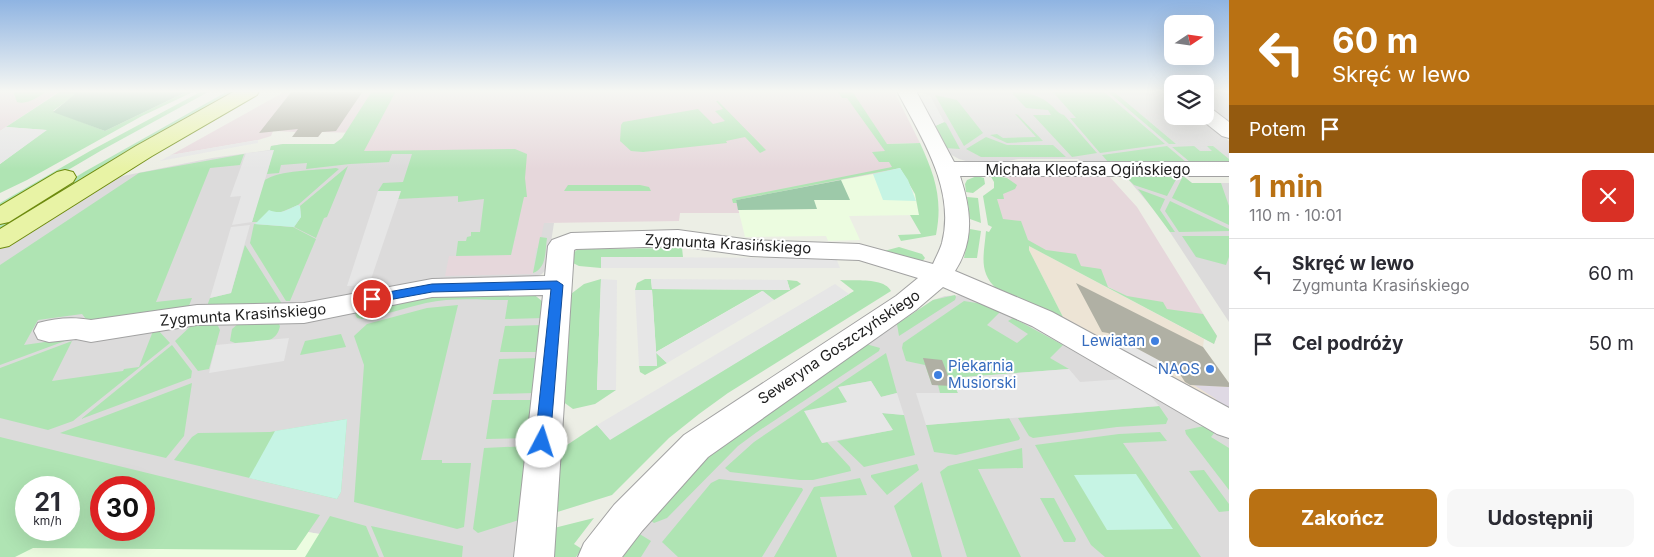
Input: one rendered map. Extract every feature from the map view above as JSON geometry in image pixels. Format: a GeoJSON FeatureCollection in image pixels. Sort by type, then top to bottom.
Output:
{"type":"FeatureCollection","features":[{"type":"Feature","properties":{"kind":"main road"},"geometry":{"type":"LineString","coordinates":[[0,216],[171,117]]}},
{"type":"Feature","properties":{"kind":"main road"},"geometry":{"type":"LineString","coordinates":[[0,240],[144,151],[204,117]]}},
{"type":"Feature","properties":{"kind":"street","name":"Seweryna Goszczyńskiego"},"geometry":{"type":"LineString","coordinates":[[598,557],[628,518],[696,446],[906,303],[938,275],[944,267],[954,248],[958,222],[954,192],[948,169],[920,117]]}},
{"type":"Feature","properties":{"kind":"street"},"geometry":{"type":"LineString","coordinates":[[1214,120],[1229,132]]}},
{"type":"Feature","properties":{"kind":"street","name":"Michała Kleofasa Ogińskiego"},"geometry":{"type":"LineString","coordinates":[[948,169],[1229,169]]}},
{"type":"Feature","properties":{"kind":"street","name":"Zygmunta Krasińskiego"},"geometry":{"type":"LineString","coordinates":[[49,331],[76,328],[91,331],[197,315],[304,313],[401,292],[432,288],[557,285],[561,246],[578,240],[678,238],[751,248],[821,249],[859,252],[938,275],[983,292],[1042,319],[1229,424]]}},
{"type":"Feature","properties":{"kind":"street"},"geometry":{"type":"LineString","coordinates":[[534,557],[557,285]]}},
{"type":"Feature","properties":{"kind":"shaded area"},"geometry":{"type":"Polygon","coordinates":[[[0,117],[21,117],[0,131],[0,117]]]}},
{"type":"Feature","properties":{"kind":"shaded area"},"geometry":{"type":"Polygon","coordinates":[[[67,117],[134,117],[105,131],[67,117]]]}},
{"type":"Feature","properties":{"kind":"shaded area"},"geometry":{"type":"Polygon","coordinates":[[[239,117],[907,117],[920,143],[884,144],[900,168],[740,213],[680,213],[679,221],[544,223],[539,248],[536,248],[533,274],[445,276],[449,256],[511,255],[519,223],[513,152],[348,155],[359,133],[322,132],[318,137],[293,137],[296,132],[273,131],[271,136],[258,140],[171,155],[239,117]]]}},
{"type":"Feature","properties":{"kind":"shaded area"},"geometry":{"type":"Polygon","coordinates":[[[930,117],[941,117],[944,122],[935,126],[930,117]]]}},
{"type":"Feature","properties":{"kind":"shaded area"},"geometry":{"type":"Polygon","coordinates":[[[941,117],[1164,117],[1164,125],[1210,125],[1229,141],[1229,165],[1085,166],[1078,159],[1018,159],[983,166],[959,159],[950,154],[945,148],[944,122],[941,117]]]}},
{"type":"Feature","properties":{"kind":"shaded area"},"geometry":{"type":"Polygon","coordinates":[[[1216,117],[1229,117],[1229,128],[1216,117]]]}},
{"type":"Feature","properties":{"kind":"shaded area"},"geometry":{"type":"Polygon","coordinates":[[[6,127],[47,130],[0,164],[0,131],[6,127]]]}},
{"type":"Feature","properties":{"kind":"shaded area"},"geometry":{"type":"Polygon","coordinates":[[[258,140],[258,143],[160,161],[171,155],[258,140]]]}},
{"type":"Feature","properties":{"kind":"shaded area"},"geometry":{"type":"Polygon","coordinates":[[[283,144],[513,152],[519,223],[554,223],[547,268],[542,274],[533,278],[532,293],[543,302],[518,557],[332,557],[338,537],[155,507],[155,476],[90,476],[90,488],[80,488],[80,476],[15,476],[15,492],[0,497],[0,248],[113,178],[212,158],[270,150],[271,146],[283,144]]]}},
{"type":"Feature","properties":{"kind":"shaded area"},"geometry":{"type":"Polygon","coordinates":[[[274,150],[252,222],[232,225],[241,196],[230,197],[246,153],[274,150]]]}},
{"type":"Feature","properties":{"kind":"shaded area"},"geometry":{"type":"Polygon","coordinates":[[[900,168],[908,180],[916,201],[883,200],[873,174],[900,168]]]}},
{"type":"Feature","properties":{"kind":"shaded area"},"geometry":{"type":"Polygon","coordinates":[[[873,174],[915,194],[919,215],[849,216],[860,240],[828,241],[826,236],[745,237],[736,200],[873,174]]]}},
{"type":"Feature","properties":{"kind":"shaded area"},"geometry":{"type":"Polygon","coordinates":[[[1107,174],[1137,207],[1217,336],[1214,344],[1005,231],[993,191],[1010,179],[999,175],[1107,174]]]}},
{"type":"Feature","properties":{"kind":"shaded area"},"geometry":{"type":"Polygon","coordinates":[[[1181,174],[1192,183],[1229,183],[1229,322],[1160,217],[1127,178],[1181,174]]]}},
{"type":"Feature","properties":{"kind":"shaded area"},"geometry":{"type":"Polygon","coordinates":[[[841,180],[850,200],[814,200],[817,209],[738,210],[736,200],[841,180]]]}},
{"type":"Feature","properties":{"kind":"shaded area"},"geometry":{"type":"Polygon","coordinates":[[[378,191],[401,191],[369,285],[347,286],[378,191]]]}},
{"type":"Feature","properties":{"kind":"shaded area"},"geometry":{"type":"Polygon","coordinates":[[[298,205],[300,206],[301,217],[294,227],[255,224],[269,210],[281,212],[298,205]]]}},
{"type":"Feature","properties":{"kind":"shaded area"},"geometry":{"type":"Polygon","coordinates":[[[250,225],[231,293],[210,298],[231,227],[250,225]]]}},
{"type":"Feature","properties":{"kind":"shaded area"},"geometry":{"type":"Polygon","coordinates":[[[1029,246],[1204,339],[1203,347],[1229,383],[1229,409],[1158,370],[1164,363],[1105,341],[1063,317],[1029,250],[1029,246]]]}},
{"type":"Feature","properties":{"kind":"shaded area"},"geometry":{"type":"Polygon","coordinates":[[[601,257],[836,258],[840,268],[601,268],[601,257]]]}},
{"type":"Feature","properties":{"kind":"shaded area"},"geometry":{"type":"Polygon","coordinates":[[[601,279],[617,280],[616,390],[597,390],[601,279]]]}},
{"type":"Feature","properties":{"kind":"shaded area"},"geometry":{"type":"Polygon","coordinates":[[[651,279],[787,280],[790,290],[652,289],[651,279]]]}},
{"type":"Feature","properties":{"kind":"shaded area"},"geometry":{"type":"Polygon","coordinates":[[[835,284],[849,294],[610,440],[597,425],[835,284]]]}},
{"type":"Feature","properties":{"kind":"shaded area"},"geometry":{"type":"Polygon","coordinates":[[[635,290],[652,290],[656,352],[763,291],[774,300],[667,363],[656,353],[657,366],[639,366],[635,290]]]}},
{"type":"Feature","properties":{"kind":"shaded area"},"geometry":{"type":"Polygon","coordinates":[[[965,295],[1001,307],[1229,433],[1229,557],[621,557],[638,533],[725,440],[933,300],[945,296],[965,295]]]}},
{"type":"Feature","properties":{"kind":"shaded area"},"geometry":{"type":"Polygon","coordinates":[[[1111,334],[1164,363],[1158,370],[1105,341],[1111,334]]]}},
{"type":"Feature","properties":{"kind":"shaded area"},"geometry":{"type":"Polygon","coordinates":[[[289,338],[284,361],[209,373],[216,345],[289,338]]]}},
{"type":"Feature","properties":{"kind":"shaded area"},"geometry":{"type":"Polygon","coordinates":[[[1069,369],[1080,382],[1124,379],[1147,392],[1159,406],[926,425],[916,393],[958,393],[951,378],[1069,369]]]}},
{"type":"Feature","properties":{"kind":"shaded area"},"geometry":{"type":"Polygon","coordinates":[[[871,381],[881,397],[897,393],[904,415],[882,413],[893,430],[822,443],[804,411],[847,402],[838,387],[871,381]]]}},
{"type":"Feature","properties":{"kind":"shaded area"},"geometry":{"type":"Polygon","coordinates":[[[1194,385],[1229,387],[1229,409],[1214,401],[1216,399],[1194,385]]]}},
{"type":"Feature","properties":{"kind":"shaded area"},"geometry":{"type":"Polygon","coordinates":[[[347,419],[341,492],[337,499],[249,478],[275,431],[347,419]]]}},
{"type":"Feature","properties":{"kind":"shaded area"},"geometry":{"type":"Polygon","coordinates":[[[1136,474],[1173,529],[1107,530],[1074,475],[1136,474]]]}},
{"type":"Feature","properties":{"kind":"shaded area"},"geometry":{"type":"Polygon","coordinates":[[[0,497],[15,516],[15,541],[80,541],[80,530],[90,530],[90,541],[155,541],[155,507],[338,537],[332,557],[0,557],[0,497]]]}},
{"type":"Feature","properties":{"kind":"green space"},"geometry":{"type":"Polygon","coordinates":[[[21,117],[69,117],[105,131],[134,117],[140,117],[0,193],[0,164],[46,130],[6,127],[21,117]]]}},
{"type":"Feature","properties":{"kind":"green space"},"geometry":{"type":"Polygon","coordinates":[[[153,117],[162,117],[0,210],[0,203],[153,117]]]}},
{"type":"Feature","properties":{"kind":"green space"},"geometry":{"type":"Polygon","coordinates":[[[182,117],[198,117],[0,233],[0,224],[84,172],[182,117]]]}},
{"type":"Feature","properties":{"kind":"green space"},"geometry":{"type":"Polygon","coordinates":[[[355,117],[382,117],[364,151],[515,149],[527,154],[525,178],[527,197],[524,197],[511,255],[456,256],[458,241],[466,241],[467,237],[471,236],[471,232],[480,232],[484,199],[458,202],[458,196],[398,199],[400,191],[378,191],[383,183],[403,182],[412,154],[392,154],[389,162],[306,169],[307,163],[281,165],[279,173],[267,174],[273,150],[270,150],[271,146],[283,144],[334,144],[342,138],[355,117]]]}},
{"type":"Feature","properties":{"kind":"green space"},"geometry":{"type":"Polygon","coordinates":[[[652,117],[706,117],[713,124],[725,121],[721,117],[734,117],[766,150],[760,153],[745,137],[726,141],[727,143],[643,152],[631,151],[620,141],[621,125],[623,122],[652,117]]]}},
{"type":"Feature","properties":{"kind":"green space"},"geometry":{"type":"Polygon","coordinates":[[[861,117],[869,117],[887,144],[920,143],[934,177],[938,199],[939,210],[936,235],[901,241],[898,235],[921,234],[910,215],[919,215],[915,194],[900,168],[736,200],[737,203],[733,203],[732,199],[735,198],[892,167],[889,162],[879,162],[872,152],[885,151],[861,117]]]}},
{"type":"Feature","properties":{"kind":"green space"},"geometry":{"type":"Polygon","coordinates":[[[948,117],[970,117],[983,133],[964,146],[948,117]]]}},
{"type":"Feature","properties":{"kind":"green space"},"geometry":{"type":"Polygon","coordinates":[[[1018,117],[1020,117],[1043,141],[1007,143],[990,135],[997,134],[1003,138],[1036,137],[1018,117]]]}},
{"type":"Feature","properties":{"kind":"green space"},"geometry":{"type":"Polygon","coordinates":[[[1035,117],[1066,117],[1097,153],[1072,157],[1035,117]]]}},
{"type":"Feature","properties":{"kind":"green space"},"geometry":{"type":"Polygon","coordinates":[[[1133,117],[1165,144],[1100,153],[1070,118],[1133,117]]]}},
{"type":"Feature","properties":{"kind":"green space"},"geometry":{"type":"Polygon","coordinates":[[[1137,117],[1144,117],[1176,144],[1169,144],[1137,117]]]}},
{"type":"Feature","properties":{"kind":"green space"},"geometry":{"type":"Polygon","coordinates":[[[944,122],[960,149],[945,148],[935,126],[944,122]]]}},
{"type":"Feature","properties":{"kind":"green space"},"geometry":{"type":"Polygon","coordinates":[[[986,137],[1007,145],[1053,145],[1066,157],[981,157],[966,149],[986,137]]]}},
{"type":"Feature","properties":{"kind":"green space"},"geometry":{"type":"Polygon","coordinates":[[[1167,146],[1186,162],[1109,163],[1102,155],[1167,146]]]}},
{"type":"Feature","properties":{"kind":"green space"},"geometry":{"type":"Polygon","coordinates":[[[1194,146],[1200,151],[1212,151],[1207,146],[1213,146],[1229,159],[1229,162],[1190,162],[1172,147],[1194,146]]]}},
{"type":"Feature","properties":{"kind":"green space"},"geometry":{"type":"Polygon","coordinates":[[[244,154],[240,165],[210,168],[156,302],[192,298],[187,311],[97,326],[82,314],[38,320],[24,345],[66,339],[65,341],[0,365],[0,265],[139,173],[244,154]]]}},
{"type":"Feature","properties":{"kind":"green space"},"geometry":{"type":"Polygon","coordinates":[[[348,166],[327,217],[324,218],[316,238],[294,227],[301,217],[300,206],[348,166]]]}},
{"type":"Feature","properties":{"kind":"green space"},"geometry":{"type":"Polygon","coordinates":[[[339,169],[298,205],[258,222],[252,222],[263,181],[288,172],[339,169]]]}},
{"type":"Feature","properties":{"kind":"green space"},"geometry":{"type":"Polygon","coordinates":[[[1179,174],[1167,196],[1134,185],[1127,178],[1131,175],[1179,174]]]}},
{"type":"Feature","properties":{"kind":"green space"},"geometry":{"type":"Polygon","coordinates":[[[990,175],[1007,178],[1017,185],[1015,189],[1003,194],[1004,199],[997,199],[1003,219],[1021,221],[1028,240],[1046,250],[1076,254],[1081,266],[1101,269],[1108,287],[1127,296],[1163,302],[1167,309],[1203,314],[1217,336],[1214,344],[1029,246],[1029,250],[1063,317],[997,289],[987,276],[984,263],[986,231],[989,232],[992,227],[988,225],[983,196],[994,188],[994,182],[990,175]]]}},
{"type":"Feature","properties":{"kind":"green space"},"geometry":{"type":"Polygon","coordinates":[[[977,176],[984,178],[985,184],[973,193],[966,192],[965,184],[967,180],[977,176]]]}},
{"type":"Feature","properties":{"kind":"green space"},"geometry":{"type":"Polygon","coordinates":[[[1183,176],[1192,183],[1221,183],[1229,206],[1229,225],[1172,198],[1183,176]]]}},
{"type":"Feature","properties":{"kind":"green space"},"geometry":{"type":"Polygon","coordinates":[[[568,185],[640,185],[649,187],[651,191],[564,191],[568,185]]]}},
{"type":"Feature","properties":{"kind":"green space"},"geometry":{"type":"Polygon","coordinates":[[[1138,189],[1165,199],[1160,210],[1175,232],[1170,232],[1138,189]]]}},
{"type":"Feature","properties":{"kind":"green space"},"geometry":{"type":"Polygon","coordinates":[[[967,197],[978,198],[981,223],[970,219],[967,197]]]}},
{"type":"Feature","properties":{"kind":"green space"},"geometry":{"type":"Polygon","coordinates":[[[1170,201],[1229,229],[1229,231],[1179,232],[1165,211],[1170,201]]]}},
{"type":"Feature","properties":{"kind":"green space"},"geometry":{"type":"Polygon","coordinates":[[[254,224],[293,227],[316,239],[290,301],[286,301],[250,243],[254,224]]]}},
{"type":"Feature","properties":{"kind":"green space"},"geometry":{"type":"Polygon","coordinates":[[[970,229],[981,231],[977,258],[964,258],[970,229]]]}},
{"type":"Feature","properties":{"kind":"green space"},"geometry":{"type":"Polygon","coordinates":[[[1182,236],[1229,236],[1229,257],[1226,265],[1196,257],[1182,236]]]}},
{"type":"Feature","properties":{"kind":"green space"},"geometry":{"type":"Polygon","coordinates":[[[540,237],[547,238],[544,258],[541,267],[533,273],[540,237]]]}},
{"type":"Feature","properties":{"kind":"green space"},"geometry":{"type":"Polygon","coordinates":[[[245,245],[284,307],[207,306],[210,298],[231,293],[245,245]]]}},
{"type":"Feature","properties":{"kind":"green space"},"geometry":{"type":"Polygon","coordinates":[[[899,247],[922,254],[925,258],[921,263],[884,251],[899,247]]]}},
{"type":"Feature","properties":{"kind":"green space"},"geometry":{"type":"Polygon","coordinates":[[[682,248],[683,257],[602,257],[601,268],[579,266],[573,263],[571,255],[578,249],[682,248]]]}},
{"type":"Feature","properties":{"kind":"green space"},"geometry":{"type":"Polygon","coordinates":[[[601,279],[597,390],[616,390],[595,404],[573,409],[562,401],[567,297],[584,284],[601,279]]]}},
{"type":"Feature","properties":{"kind":"green space"},"geometry":{"type":"Polygon","coordinates":[[[645,279],[651,279],[652,289],[790,290],[787,280],[797,281],[801,284],[774,300],[762,291],[656,352],[652,290],[635,290],[637,283],[645,279]]]}},
{"type":"Feature","properties":{"kind":"green space"},"geometry":{"type":"Polygon","coordinates":[[[840,280],[875,282],[882,284],[891,291],[728,393],[699,414],[669,438],[612,495],[551,514],[558,451],[597,425],[610,439],[854,291],[840,280]]]}},
{"type":"Feature","properties":{"kind":"green space"},"geometry":{"type":"Polygon","coordinates":[[[532,293],[543,302],[543,318],[505,319],[508,300],[456,299],[436,301],[362,319],[357,318],[353,310],[410,297],[532,293]]]}},
{"type":"Feature","properties":{"kind":"green space"},"geometry":{"type":"Polygon","coordinates":[[[955,295],[955,300],[899,336],[897,324],[933,300],[955,295]]]}},
{"type":"Feature","properties":{"kind":"green space"},"geometry":{"type":"Polygon","coordinates":[[[964,301],[983,304],[1000,312],[987,325],[1017,343],[1028,334],[1008,321],[1013,318],[1063,345],[1050,358],[1069,369],[952,378],[958,393],[940,393],[938,385],[932,385],[925,365],[906,361],[902,348],[903,343],[964,301]]]}},
{"type":"Feature","properties":{"kind":"green space"},"geometry":{"type":"Polygon","coordinates":[[[458,305],[421,460],[442,460],[442,463],[471,463],[464,527],[457,529],[354,502],[364,365],[354,336],[367,324],[427,308],[458,305]]]}},
{"type":"Feature","properties":{"kind":"green space"},"geometry":{"type":"Polygon","coordinates":[[[194,323],[217,324],[220,330],[209,369],[198,371],[175,341],[194,323]]]}},
{"type":"Feature","properties":{"kind":"green space"},"geometry":{"type":"Polygon","coordinates":[[[239,323],[278,323],[280,326],[278,333],[269,340],[256,343],[235,343],[230,341],[232,329],[239,323]]]}},
{"type":"Feature","properties":{"kind":"green space"},"geometry":{"type":"Polygon","coordinates":[[[542,325],[538,352],[500,352],[505,326],[542,325]]]}},
{"type":"Feature","properties":{"kind":"green space"},"geometry":{"type":"Polygon","coordinates":[[[158,330],[170,343],[73,421],[48,430],[0,418],[0,368],[72,341],[52,381],[123,371],[124,369],[139,367],[153,331],[158,330]]]}},
{"type":"Feature","properties":{"kind":"green space"},"geometry":{"type":"Polygon","coordinates":[[[341,334],[346,347],[300,355],[305,341],[341,334]]]}},
{"type":"Feature","properties":{"kind":"green space"},"geometry":{"type":"Polygon","coordinates":[[[866,344],[880,348],[879,351],[738,446],[667,518],[654,523],[649,519],[725,440],[866,344]]]}},
{"type":"Feature","properties":{"kind":"green space"},"geometry":{"type":"Polygon","coordinates":[[[172,345],[192,371],[191,378],[81,419],[172,345]]]}},
{"type":"Feature","properties":{"kind":"green space"},"geometry":{"type":"Polygon","coordinates":[[[656,352],[667,363],[645,375],[640,372],[639,366],[657,366],[656,352]]]}},
{"type":"Feature","properties":{"kind":"green space"},"geometry":{"type":"Polygon","coordinates":[[[886,353],[897,393],[881,397],[871,381],[839,387],[848,402],[822,443],[827,442],[850,467],[851,471],[813,480],[800,480],[730,472],[725,468],[754,442],[886,353]]]}},
{"type":"Feature","properties":{"kind":"green space"},"geometry":{"type":"Polygon","coordinates":[[[538,358],[534,393],[493,394],[499,359],[538,358]]]}},
{"type":"Feature","properties":{"kind":"green space"},"geometry":{"type":"Polygon","coordinates":[[[192,383],[184,436],[166,458],[60,433],[192,383]]]}},
{"type":"Feature","properties":{"kind":"green space"},"geometry":{"type":"Polygon","coordinates":[[[492,400],[534,400],[530,438],[486,439],[492,400]]]}},
{"type":"Feature","properties":{"kind":"green space"},"geometry":{"type":"Polygon","coordinates":[[[1159,406],[1168,419],[1166,424],[1117,427],[1033,438],[1029,436],[1018,418],[1159,406]]]}},
{"type":"Feature","properties":{"kind":"green space"},"geometry":{"type":"Polygon","coordinates":[[[882,413],[904,415],[915,455],[864,467],[837,441],[892,430],[882,413]]]}},
{"type":"Feature","properties":{"kind":"green space"},"geometry":{"type":"Polygon","coordinates":[[[1009,418],[1020,438],[1019,440],[956,455],[934,452],[926,425],[1009,418]]]}},
{"type":"Feature","properties":{"kind":"green space"},"geometry":{"type":"Polygon","coordinates":[[[347,419],[341,492],[337,499],[174,460],[192,437],[198,433],[270,432],[347,419]]]}},
{"type":"Feature","properties":{"kind":"green space"},"geometry":{"type":"Polygon","coordinates":[[[1204,426],[1215,432],[1211,437],[1229,448],[1229,490],[1186,434],[1185,430],[1204,426]]]}},
{"type":"Feature","properties":{"kind":"green space"},"geometry":{"type":"Polygon","coordinates":[[[1160,432],[1167,441],[1123,443],[1201,557],[1105,557],[1091,545],[1035,445],[1119,434],[1160,432]]]}},
{"type":"Feature","properties":{"kind":"green space"},"geometry":{"type":"Polygon","coordinates":[[[0,437],[320,515],[296,550],[33,548],[15,557],[0,557],[0,437]]]}},
{"type":"Feature","properties":{"kind":"green space"},"geometry":{"type":"Polygon","coordinates":[[[529,446],[522,519],[478,533],[473,529],[484,448],[529,446]]]}},
{"type":"Feature","properties":{"kind":"green space"},"geometry":{"type":"Polygon","coordinates":[[[1022,448],[1023,468],[978,469],[1021,557],[967,557],[940,472],[948,466],[1022,448]]]}},
{"type":"Feature","properties":{"kind":"green space"},"geometry":{"type":"Polygon","coordinates":[[[917,464],[919,470],[887,495],[871,477],[871,475],[917,464]]]}},
{"type":"Feature","properties":{"kind":"green space"},"geometry":{"type":"Polygon","coordinates":[[[1204,470],[1229,504],[1229,511],[1219,512],[1189,471],[1204,470]]]}},
{"type":"Feature","properties":{"kind":"green space"},"geometry":{"type":"Polygon","coordinates":[[[860,478],[867,495],[820,497],[837,557],[774,557],[814,487],[860,478]]]}},
{"type":"Feature","properties":{"kind":"green space"},"geometry":{"type":"Polygon","coordinates":[[[719,479],[802,488],[803,490],[762,557],[678,557],[662,542],[711,483],[719,479]]]}},
{"type":"Feature","properties":{"kind":"green space"},"geometry":{"type":"Polygon","coordinates":[[[922,482],[942,557],[912,557],[894,506],[922,482]]]}},
{"type":"Feature","properties":{"kind":"green space"},"geometry":{"type":"Polygon","coordinates":[[[1040,498],[1054,498],[1076,539],[1075,542],[1064,542],[1040,498]]]}},
{"type":"Feature","properties":{"kind":"green space"},"geometry":{"type":"Polygon","coordinates":[[[330,516],[366,526],[379,557],[305,557],[330,516]]]}},
{"type":"Feature","properties":{"kind":"green space"},"geometry":{"type":"Polygon","coordinates":[[[594,518],[574,544],[582,549],[576,557],[548,557],[550,529],[594,518]]]}},
{"type":"Feature","properties":{"kind":"green space"},"geometry":{"type":"Polygon","coordinates":[[[371,526],[463,546],[462,557],[384,557],[371,526]]]}},
{"type":"Feature","properties":{"kind":"green space"},"geometry":{"type":"Polygon","coordinates":[[[638,533],[651,541],[641,557],[621,557],[638,533]]]}},
{"type":"Feature","properties":{"kind":"building"},"geometry":{"type":"Polygon","coordinates":[[[272,117],[345,117],[336,131],[322,132],[318,137],[292,137],[298,129],[259,133],[272,117]]]}},
{"type":"Feature","properties":{"kind":"building","name":"Lewiatan"},"geometry":{"type":"Polygon","coordinates":[[[1076,283],[1203,347],[1229,383],[1229,387],[1190,385],[1185,382],[1176,368],[1167,368],[1164,363],[1108,333],[1102,332],[1076,283]]]}},
{"type":"Feature","properties":{"kind":"building","name":"Piekarnia Musiorski"},"geometry":{"type":"Polygon","coordinates":[[[923,358],[942,360],[952,386],[932,385],[923,358]]]}},
{"type":"Feature","properties":{"kind":"place","name":"Lewiatan"},"geometry":{"type":"Point","coordinates":[1155,341]}},
{"type":"Feature","properties":{"kind":"place","name":"NAOS"},"geometry":{"type":"Point","coordinates":[1210,369]}},
{"type":"Feature","properties":{"kind":"place","name":"Piekarnia Musiorski"},"geometry":{"type":"Point","coordinates":[938,375]}},
{"type":"Feature","properties":{"kind":"route"},"geometry":{"type":"LineString","coordinates":[[372,299],[401,292],[432,288],[557,285],[542,442]]}}]}
